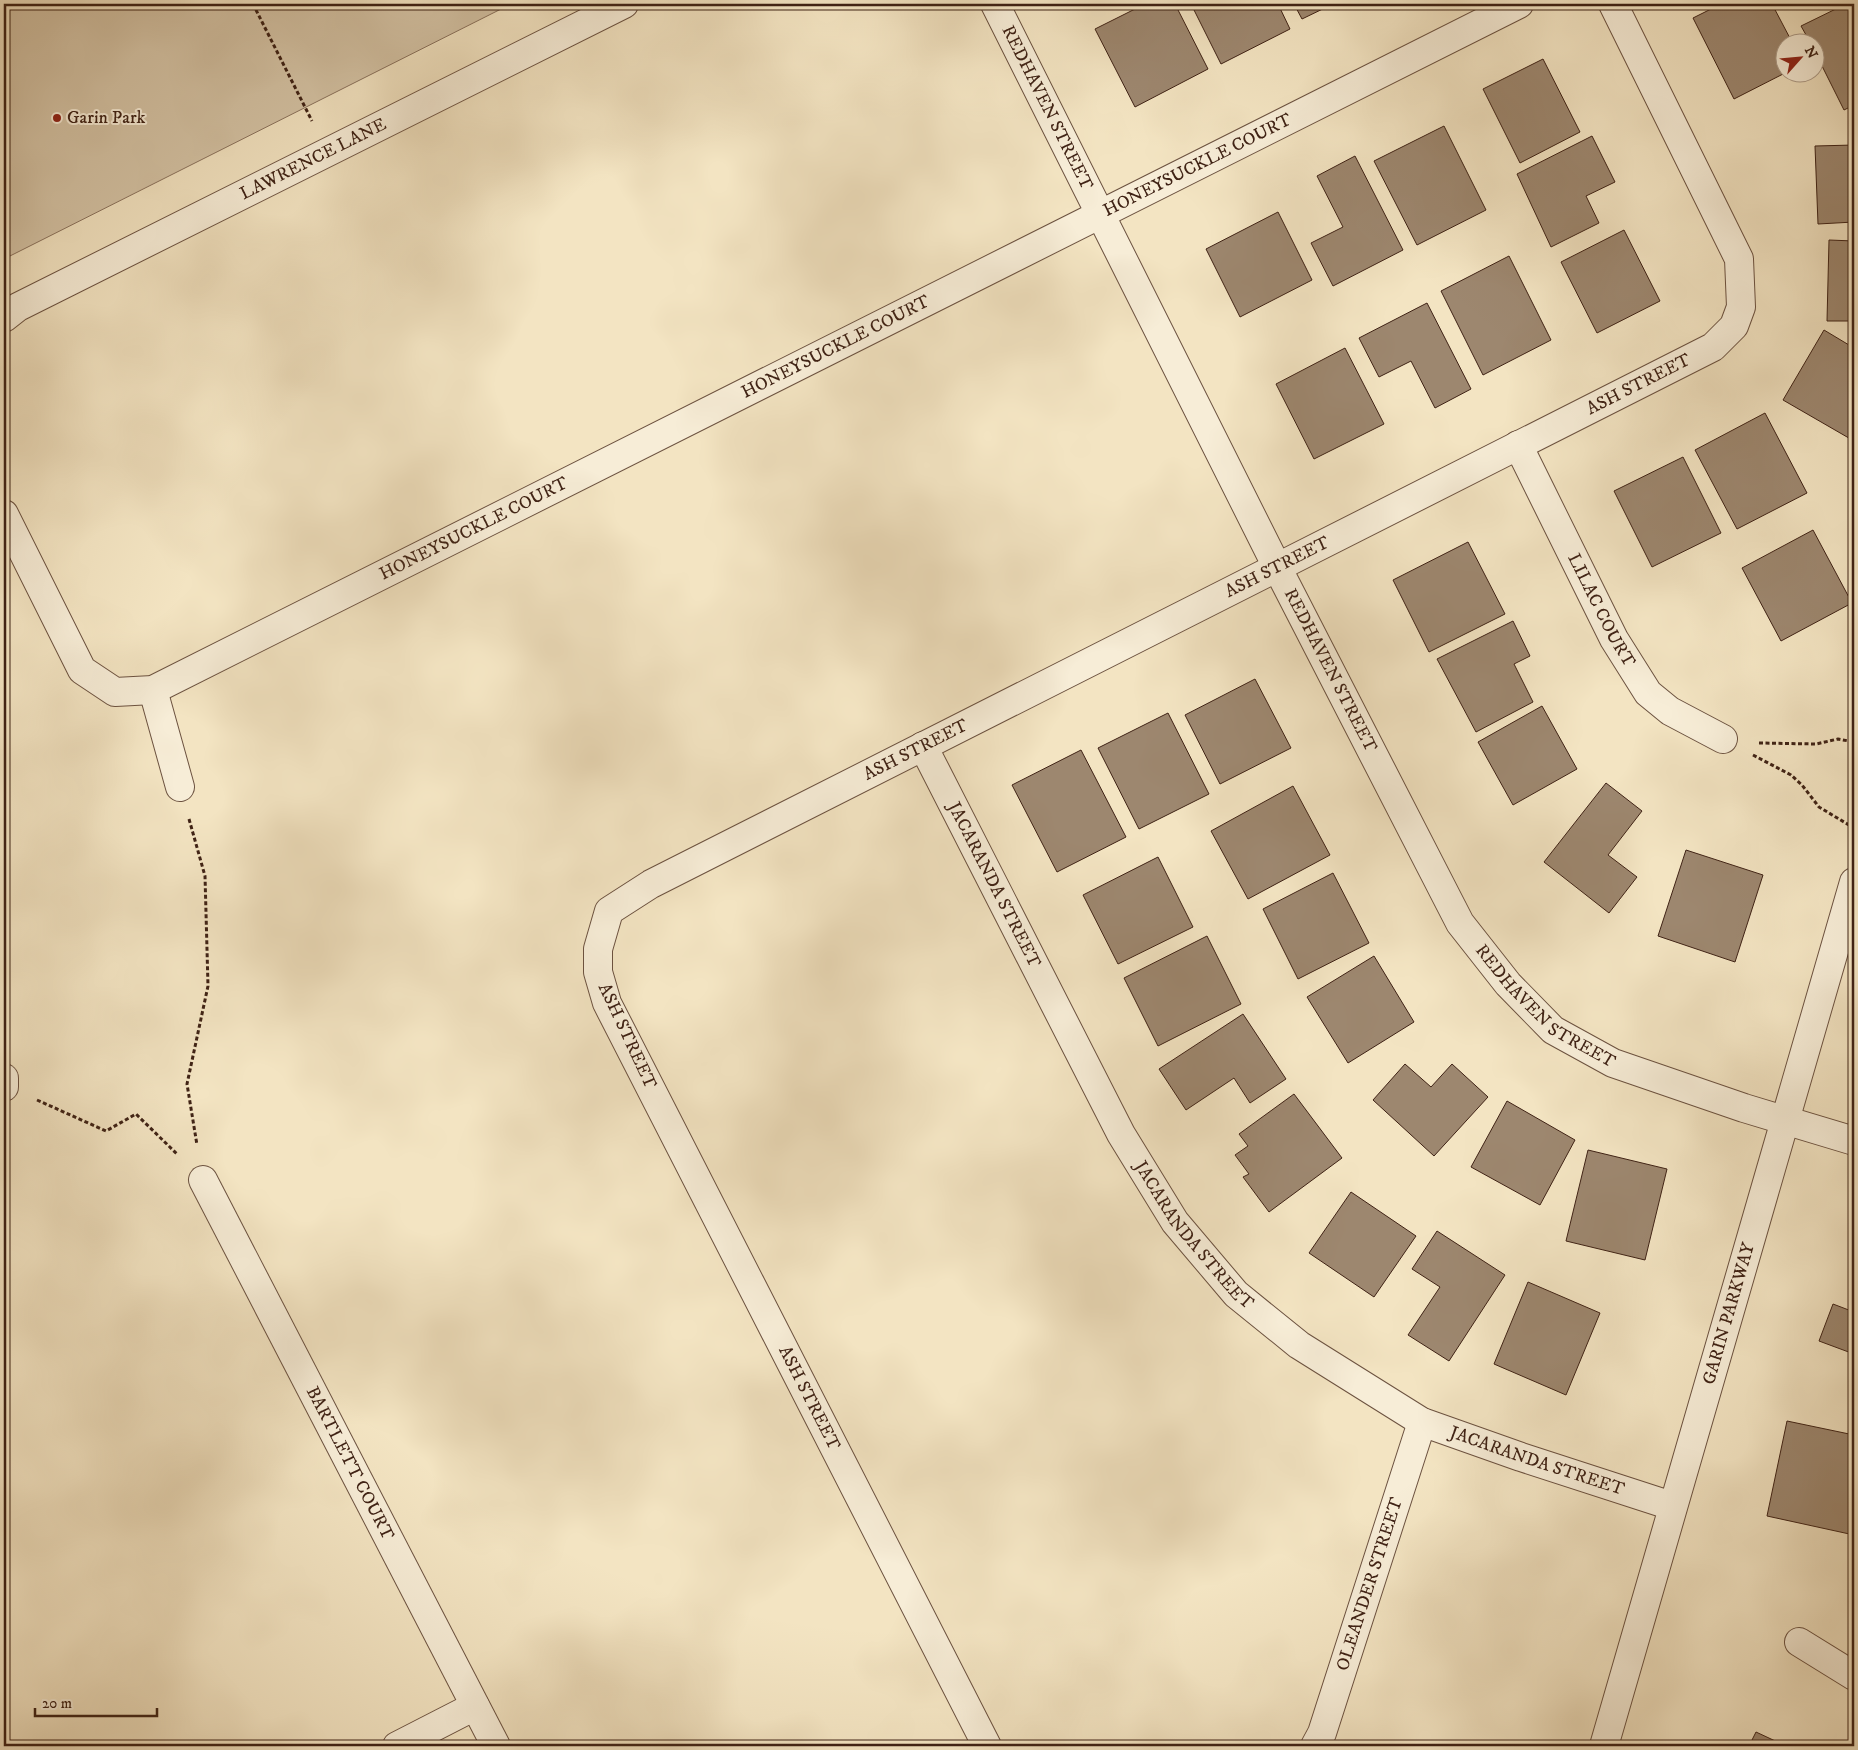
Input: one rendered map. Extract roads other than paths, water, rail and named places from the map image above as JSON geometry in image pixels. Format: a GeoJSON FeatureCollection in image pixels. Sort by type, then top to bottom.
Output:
{"type":"FeatureCollection","features":[{"type":"Feature","properties":{"kind":"street","name":"LAWRENCE LANE"},"geometry":{"type":"LineString","coordinates":[[4,318],[18,307],[624,4]]}},
{"type":"Feature","properties":{"kind":"street","name":"REDHAVEN STREET"},"geometry":{"type":"LineString","coordinates":[[995,4],[1277,567],[1460,923],[1508,984],[1553,1030],[1613,1063],[1744,1108],[1854,1141]]}},
{"type":"Feature","properties":{"kind":"street","name":"HONEYSUCKLE COURT"},"geometry":{"type":"LineString","coordinates":[[153,690],[1520,4]]}},
{"type":"Feature","properties":{"kind":"street","name":"ASH STREET"},"geometry":{"type":"LineString","coordinates":[[987,1746],[607,1003],[598,972],[598,949],[609,911],[651,884],[1713,347],[1734,326],[1741,307],[1740,259],[1613,4]]}},
{"type":"Feature","properties":{"kind":"street","name":"LILAC COURT"},"geometry":{"type":"LineString","coordinates":[[1518,445],[1614,639],[1648,692],[1670,711],[1725,740]]}},
{"type":"Feature","properties":{"kind":"street"},"geometry":{"type":"LineString","coordinates":[[4,514],[82,670],[115,692],[153,690],[180,787]]}},
{"type":"Feature","properties":{"kind":"street","name":"JACARANDA STREET"},"geometry":{"type":"LineString","coordinates":[[923,746],[1121,1134],[1175,1222],[1236,1294],[1299,1345],[1422,1422],[1520,1457],[1672,1506]]}},
{"type":"Feature","properties":{"kind":"street","name":"GARIN PARKWAY"},"geometry":{"type":"LineString","coordinates":[[1604,1746],[1854,882]]}},
{"type":"Feature","properties":{"kind":"street"},"geometry":{"type":"LineString","coordinates":[[4,1078],[4,1085]]}},
{"type":"Feature","properties":{"kind":"street","name":"BARTLETT COURT"},"geometry":{"type":"LineString","coordinates":[[203,1180],[496,1746]]}},
{"type":"Feature","properties":{"kind":"street","name":"OLEANDER STREET"},"geometry":{"type":"LineString","coordinates":[[1315,1746],[1322,1733],[1422,1422]]}},
{"type":"Feature","properties":{"kind":"street"},"geometry":{"type":"LineString","coordinates":[[1800,1642],[1854,1676]]}},
{"type":"Feature","properties":{"kind":"street"},"geometry":{"type":"LineString","coordinates":[[397,1746],[475,1706]]}},
{"type":"Feature","properties":{"kind":"place","name":"Garin Park"},"geometry":{"type":"Point","coordinates":[57,118]}}]}
